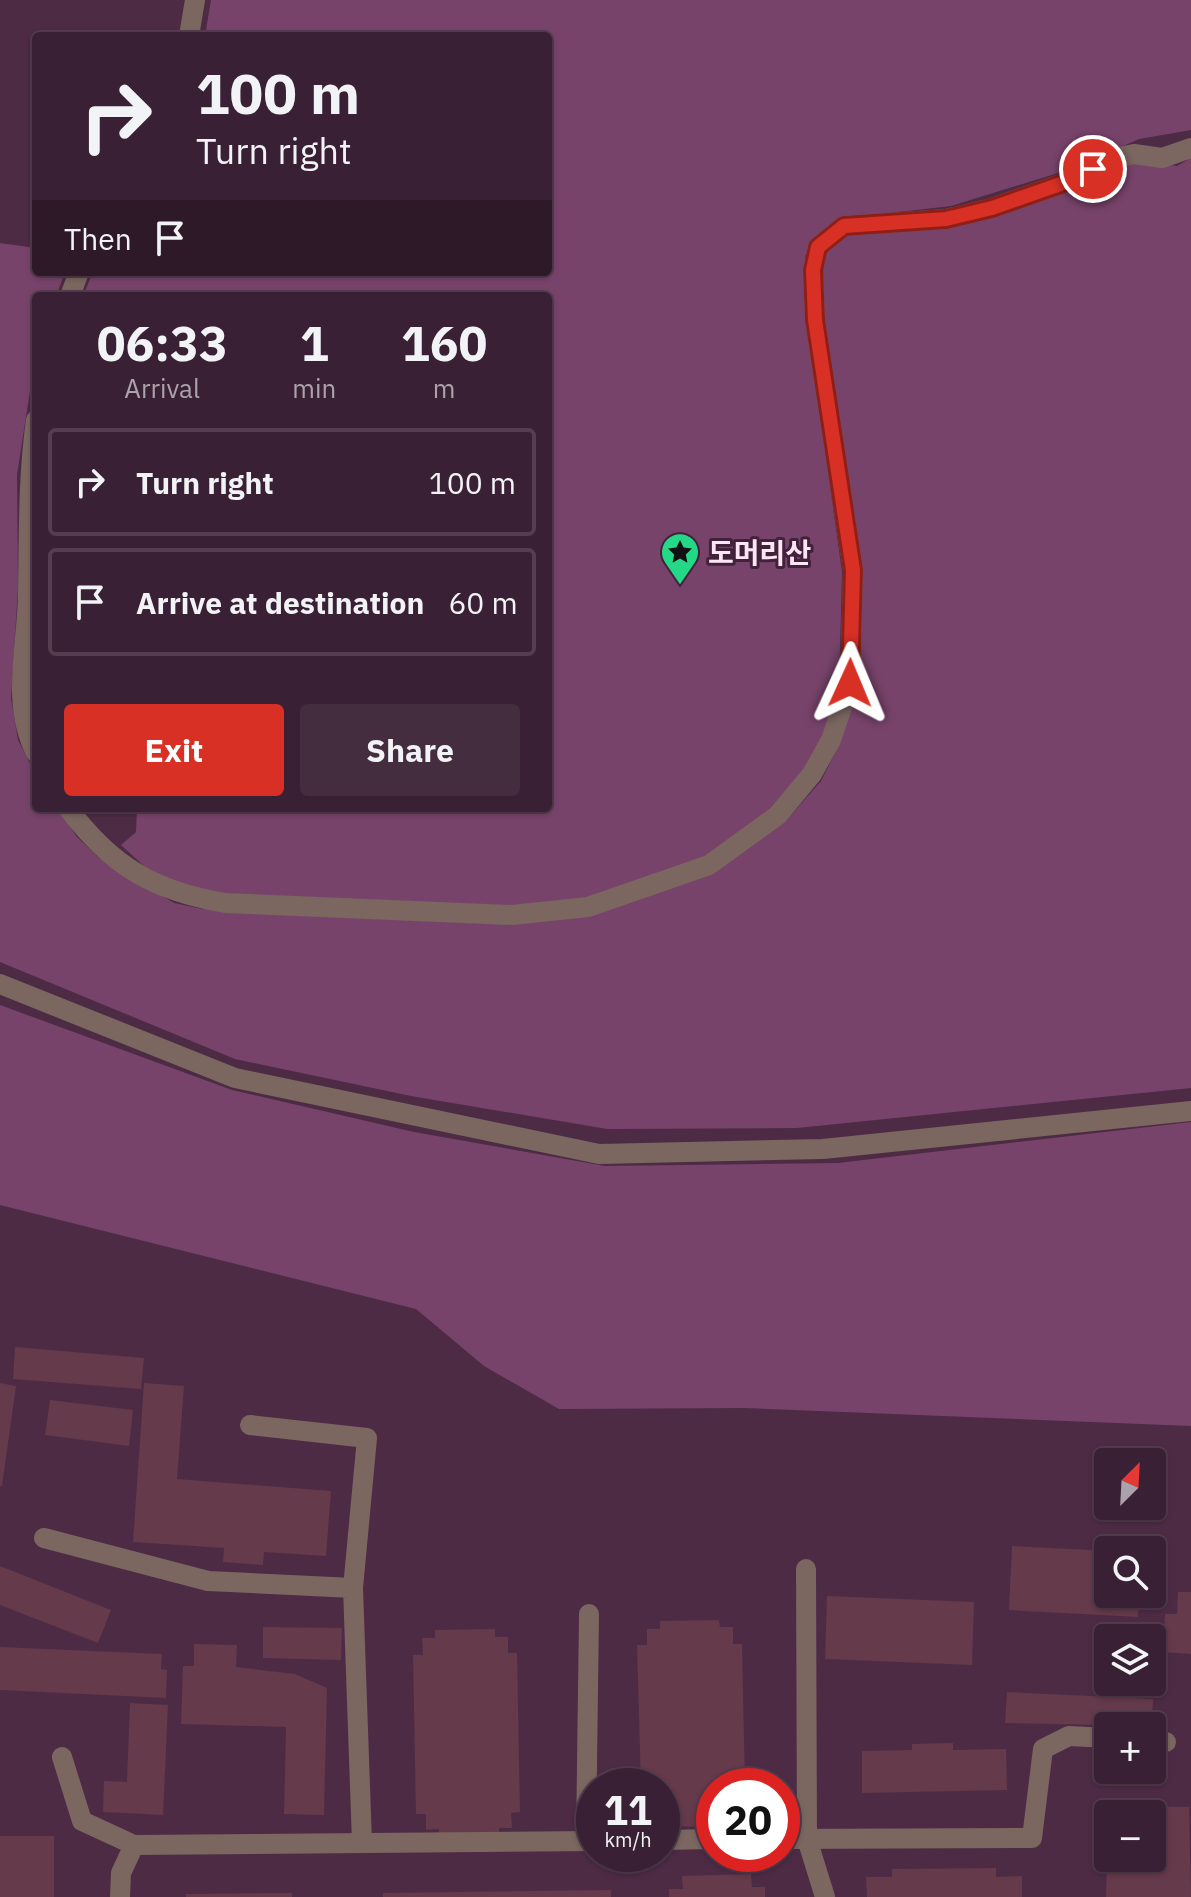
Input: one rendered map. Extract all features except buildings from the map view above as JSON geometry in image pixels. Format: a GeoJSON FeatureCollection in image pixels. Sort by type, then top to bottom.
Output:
{"type":"FeatureCollection","features":[{"type":"Feature","properties":{"kind":"street"},"geometry":{"type":"LineString","coordinates":[[190,32],[195,0]]}},
{"type":"Feature","properties":{"kind":"street"},"geometry":{"type":"LineString","coordinates":[[72,812],[113,859],[147,881],[186,896],[225,903],[512,915],[588,907],[709,865],[778,815],[812,774],[831,740],[850,683],[853,570],[815,320],[813,270],[818,247],[844,226],[946,219],[992,208],[1075,179],[1110,159],[1134,154],[1162,158],[1191,148]]}},
{"type":"Feature","properties":{"kind":"street"},"geometry":{"type":"LineString","coordinates":[[32,449],[28,478],[28,594],[21,703],[32,740]]}},
{"type":"Feature","properties":{"kind":"street"},"geometry":{"type":"LineString","coordinates":[[0,984],[235,1078],[599,1154],[823,1149],[1191,1111]]}},
{"type":"Feature","properties":{"kind":"street"},"geometry":{"type":"LineString","coordinates":[[250,1425],[367,1438],[353,1588],[362,1843]]}},
{"type":"Feature","properties":{"kind":"street"},"geometry":{"type":"LineString","coordinates":[[44,1538],[208,1581],[353,1588]]}},
{"type":"Feature","properties":{"kind":"street"},"geometry":{"type":"LineString","coordinates":[[806,1569],[807,1839],[825,1897]]}},
{"type":"Feature","properties":{"kind":"street"},"geometry":{"type":"LineString","coordinates":[[589,1614],[590,1768]]}},
{"type":"Feature","properties":{"kind":"street"},"geometry":{"type":"LineString","coordinates":[[800,1839],[1032,1838],[1043,1749],[1069,1736],[1094,1737]]}},
{"type":"Feature","properties":{"kind":"street"},"geometry":{"type":"LineString","coordinates":[[62,1757],[82,1821],[134,1845],[576,1841]]}},
{"type":"Feature","properties":{"kind":"street"},"geometry":{"type":"LineString","coordinates":[[120,1897],[121,1873],[134,1845]]}},
{"type":"Feature","properties":{"kind":"shaded area"},"geometry":{"type":"Polygon","coordinates":[[[211,0],[1191,0],[1191,130],[1139,139],[1071,169],[951,206],[837,219],[814,241],[805,256],[808,328],[842,572],[839,690],[825,737],[801,775],[766,816],[697,862],[584,901],[500,909],[220,895],[175,882],[145,867],[121,845],[136,832],[137,812],[552,812],[552,292],[85,292],[91,276],[552,276],[552,32],[206,32],[211,0]]]}},
{"type":"Feature","properties":{"kind":"shaded area"},"geometry":{"type":"Polygon","coordinates":[[[1191,158],[1191,1088],[797,1128],[607,1129],[411,1096],[235,1059],[0,962],[0,243],[32,247],[32,276],[64,276],[58,292],[32,292],[32,378],[17,474],[18,588],[11,699],[18,740],[32,767],[32,812],[61,812],[76,836],[98,857],[174,903],[202,909],[313,915],[512,920],[711,869],[785,822],[821,781],[840,743],[860,681],[824,325],[823,255],[836,239],[852,235],[945,229],[988,219],[1131,160],[1177,166],[1191,158]]]}},
{"type":"Feature","properties":{"kind":"shaded area"},"geometry":{"type":"Polygon","coordinates":[[[0,1005],[232,1090],[414,1132],[605,1166],[838,1163],[1191,1122],[1191,1426],[744,1408],[559,1409],[484,1366],[416,1309],[0,1205],[0,1005]]]}},
{"type":"Feature","properties":{"kind":"place","name":"도머리산"},"geometry":{"type":"Point","coordinates":[680,586]}},
{"type":"Feature","properties":{"kind":"route"},"geometry":{"type":"LineString","coordinates":[[850,683],[853,570],[833,455],[815,320],[813,270],[818,247],[844,226],[946,219],[992,208],[1075,179],[1093,169]]}}]}
